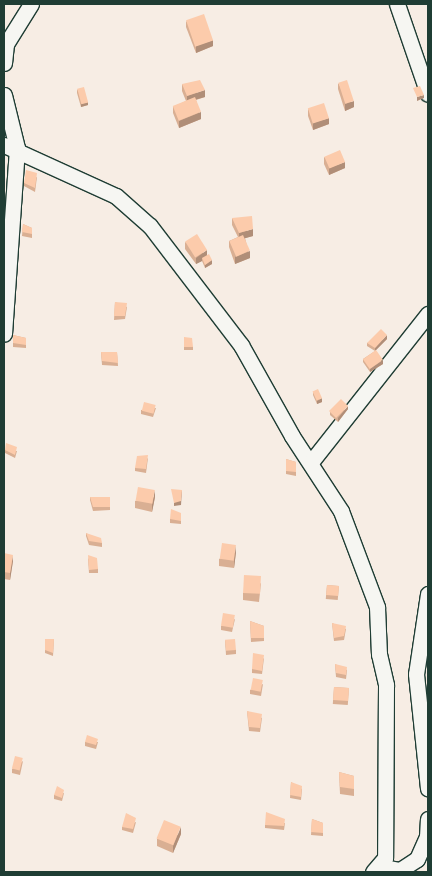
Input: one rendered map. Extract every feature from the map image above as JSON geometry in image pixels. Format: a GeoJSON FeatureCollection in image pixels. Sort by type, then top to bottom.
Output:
{"type":"FeatureCollection","features":[{"type":"Feature","properties":{"kind":"street"},"geometry":{"type":"LineString","coordinates":[[4,63],[6,44],[31,4]]}},
{"type":"Feature","properties":{"kind":"street"},"geometry":{"type":"LineString","coordinates":[[397,4],[428,94]]}},
{"type":"Feature","properties":{"kind":"street"},"geometry":{"type":"LineString","coordinates":[[4,95],[11,146],[4,334]]}},
{"type":"Feature","properties":{"kind":"street"},"geometry":{"type":"LineString","coordinates":[[11,146],[116,196],[150,226],[241,344],[341,511],[377,607],[378,654],[386,685],[385,858],[376,869]]}},
{"type":"Feature","properties":{"kind":"street"},"geometry":{"type":"LineString","coordinates":[[311,462],[428,314]]}},
{"type":"Feature","properties":{"kind":"street"},"geometry":{"type":"LineString","coordinates":[[428,594],[416,674],[428,788]]}},
{"type":"Feature","properties":{"kind":"street"},"geometry":{"type":"LineString","coordinates":[[376,869],[400,870],[417,859],[427,837],[428,819]]}},
{"type":"Feature","properties":{"kind":"building"},"geometry":{"type":"Polygon","coordinates":[[[204,14],[213,40],[195,47],[186,20],[204,14]]]}},
{"type":"Feature","properties":{"kind":"building"},"geometry":{"type":"Polygon","coordinates":[[[200,80],[205,90],[187,96],[182,84],[200,80]]]}},
{"type":"Feature","properties":{"kind":"building"},"geometry":{"type":"Polygon","coordinates":[[[347,80],[354,101],[345,104],[338,83],[347,80]]]}},
{"type":"Feature","properties":{"kind":"building"},"geometry":{"type":"Polygon","coordinates":[[[420,86],[424,95],[417,97],[413,88],[420,86]]]}},
{"type":"Feature","properties":{"kind":"building"},"geometry":{"type":"Polygon","coordinates":[[[84,87],[88,102],[81,104],[77,89],[84,87]]]}},
{"type":"Feature","properties":{"kind":"building"},"geometry":{"type":"Polygon","coordinates":[[[195,97],[201,112],[179,121],[173,106],[195,97]]]}},
{"type":"Feature","properties":{"kind":"building"},"geometry":{"type":"Polygon","coordinates":[[[324,103],[329,118],[313,123],[308,108],[324,103]]]}},
{"type":"Feature","properties":{"kind":"building"},"geometry":{"type":"Polygon","coordinates":[[[340,150],[345,162],[329,169],[324,157],[340,150]]]}},
{"type":"Feature","properties":{"kind":"building"},"geometry":{"type":"Polygon","coordinates":[[[26,170],[37,173],[35,188],[24,183],[26,170]]]}},
{"type":"Feature","properties":{"kind":"building"},"geometry":{"type":"Polygon","coordinates":[[[252,216],[253,229],[239,233],[232,218],[252,216]]]}},
{"type":"Feature","properties":{"kind":"building"},"geometry":{"type":"Polygon","coordinates":[[[23,224],[32,228],[32,234],[22,232],[23,224]]]}},
{"type":"Feature","properties":{"kind":"building"},"geometry":{"type":"Polygon","coordinates":[[[197,234],[207,250],[195,258],[185,241],[197,234]]]}},
{"type":"Feature","properties":{"kind":"building"},"geometry":{"type":"Polygon","coordinates":[[[243,235],[250,251],[236,257],[229,241],[243,235]]]}},
{"type":"Feature","properties":{"kind":"building"},"geometry":{"type":"Polygon","coordinates":[[[209,254],[212,260],[205,265],[202,258],[209,254]]]}},
{"type":"Feature","properties":{"kind":"building"},"geometry":{"type":"Polygon","coordinates":[[[115,302],[127,303],[125,316],[114,316],[115,302]]]}},
{"type":"Feature","properties":{"kind":"building"},"geometry":{"type":"Polygon","coordinates":[[[381,329],[387,335],[375,348],[367,343],[381,329]]]}},
{"type":"Feature","properties":{"kind":"building"},"geometry":{"type":"Polygon","coordinates":[[[13,335],[26,338],[26,345],[13,343],[13,335]]]}},
{"type":"Feature","properties":{"kind":"building"},"geometry":{"type":"Polygon","coordinates":[[[184,337],[192,338],[193,347],[184,347],[184,337]]]}},
{"type":"Feature","properties":{"kind":"building"},"geometry":{"type":"Polygon","coordinates":[[[376,350],[383,360],[370,369],[363,359],[376,350]]]}},
{"type":"Feature","properties":{"kind":"building"},"geometry":{"type":"Polygon","coordinates":[[[101,352],[117,352],[118,363],[102,361],[101,352]]]}},
{"type":"Feature","properties":{"kind":"building"},"geometry":{"type":"Polygon","coordinates":[[[318,389],[322,398],[317,401],[313,391],[318,389]]]}},
{"type":"Feature","properties":{"kind":"building"},"geometry":{"type":"Polygon","coordinates":[[[341,399],[348,406],[336,418],[329,411],[341,399]]]}},
{"type":"Feature","properties":{"kind":"building"},"geometry":{"type":"Polygon","coordinates":[[[144,402],[156,405],[153,414],[142,411],[144,402]]]}},
{"type":"Feature","properties":{"kind":"building"},"geometry":{"type":"Polygon","coordinates":[[[6,443],[17,447],[15,455],[5,450],[6,443]]]}},
{"type":"Feature","properties":{"kind":"building"},"geometry":{"type":"Polygon","coordinates":[[[148,455],[146,469],[135,468],[137,456],[148,455]]]}},
{"type":"Feature","properties":{"kind":"building"},"geometry":{"type":"Polygon","coordinates":[[[286,459],[296,462],[296,472],[286,471],[286,459]]]}},
{"type":"Feature","properties":{"kind":"building"},"geometry":{"type":"Polygon","coordinates":[[[138,487],[155,490],[152,504],[136,501],[138,487]]]}},
{"type":"Feature","properties":{"kind":"building"},"geometry":{"type":"Polygon","coordinates":[[[171,489],[182,490],[181,501],[174,503],[171,489]]]}},
{"type":"Feature","properties":{"kind":"building"},"geometry":{"type":"Polygon","coordinates":[[[90,497],[110,497],[110,507],[93,507],[90,497]]]}},
{"type":"Feature","properties":{"kind":"building"},"geometry":{"type":"Polygon","coordinates":[[[171,509],[181,513],[181,521],[170,519],[171,509]]]}},
{"type":"Feature","properties":{"kind":"building"},"geometry":{"type":"Polygon","coordinates":[[[86,533],[101,538],[102,543],[89,541],[86,533]]]}},
{"type":"Feature","properties":{"kind":"building"},"geometry":{"type":"Polygon","coordinates":[[[222,543],[236,545],[234,561],[220,559],[222,543]]]}},
{"type":"Feature","properties":{"kind":"building"},"geometry":{"type":"Polygon","coordinates":[[[4,553],[13,555],[10,573],[4,572],[4,553]]]}},
{"type":"Feature","properties":{"kind":"building"},"geometry":{"type":"Polygon","coordinates":[[[88,555],[97,558],[98,569],[89,570],[88,555]]]}},
{"type":"Feature","properties":{"kind":"building"},"geometry":{"type":"Polygon","coordinates":[[[244,575],[261,576],[260,594],[243,593],[244,575]]]}},
{"type":"Feature","properties":{"kind":"building"},"geometry":{"type":"Polygon","coordinates":[[[327,585],[339,586],[338,596],[326,595],[327,585]]]}},
{"type":"Feature","properties":{"kind":"building"},"geometry":{"type":"Polygon","coordinates":[[[223,613],[235,615],[233,628],[221,626],[223,613]]]}},
{"type":"Feature","properties":{"kind":"building"},"geometry":{"type":"Polygon","coordinates":[[[250,621],[264,626],[264,638],[251,638],[250,621]]]}},
{"type":"Feature","properties":{"kind":"building"},"geometry":{"type":"Polygon","coordinates":[[[332,623],[346,626],[344,636],[334,638],[332,623]]]}},
{"type":"Feature","properties":{"kind":"building"},"geometry":{"type":"Polygon","coordinates":[[[45,639],[54,639],[53,653],[45,650],[45,639]]]}},
{"type":"Feature","properties":{"kind":"building"},"geometry":{"type":"Polygon","coordinates":[[[235,639],[236,650],[226,651],[225,640],[235,639]]]}},
{"type":"Feature","properties":{"kind":"building"},"geometry":{"type":"Polygon","coordinates":[[[253,653],[264,655],[262,671],[252,669],[253,653]]]}},
{"type":"Feature","properties":{"kind":"building"},"geometry":{"type":"Polygon","coordinates":[[[335,664],[347,667],[346,675],[336,673],[335,664]]]}},
{"type":"Feature","properties":{"kind":"building"},"geometry":{"type":"Polygon","coordinates":[[[253,678],[263,680],[261,692],[251,690],[253,678]]]}},
{"type":"Feature","properties":{"kind":"building"},"geometry":{"type":"Polygon","coordinates":[[[334,687],[349,688],[348,701],[333,700],[334,687]]]}},
{"type":"Feature","properties":{"kind":"building"},"geometry":{"type":"Polygon","coordinates":[[[247,711],[262,714],[260,728],[249,727],[247,711]]]}},
{"type":"Feature","properties":{"kind":"building"},"geometry":{"type":"Polygon","coordinates":[[[87,735],[98,739],[96,745],[85,742],[87,735]]]}},
{"type":"Feature","properties":{"kind":"building"},"geometry":{"type":"Polygon","coordinates":[[[15,756],[23,758],[20,771],[12,769],[15,756]]]}},
{"type":"Feature","properties":{"kind":"building"},"geometry":{"type":"Polygon","coordinates":[[[339,772],[354,776],[354,789],[340,787],[339,772]]]}},
{"type":"Feature","properties":{"kind":"building"},"geometry":{"type":"Polygon","coordinates":[[[291,782],[302,786],[301,797],[290,795],[291,782]]]}},
{"type":"Feature","properties":{"kind":"building"},"geometry":{"type":"Polygon","coordinates":[[[57,786],[64,790],[62,798],[54,795],[57,786]]]}},
{"type":"Feature","properties":{"kind":"building"},"geometry":{"type":"Polygon","coordinates":[[[266,812],[285,819],[284,826],[265,825],[266,812]]]}},
{"type":"Feature","properties":{"kind":"building"},"geometry":{"type":"Polygon","coordinates":[[[126,813],[136,818],[133,829],[122,827],[126,813]]]}},
{"type":"Feature","properties":{"kind":"building"},"geometry":{"type":"Polygon","coordinates":[[[312,819],[323,823],[323,833],[311,832],[312,819]]]}},
{"type":"Feature","properties":{"kind":"building"},"geometry":{"type":"Polygon","coordinates":[[[164,820],[181,827],[173,845],[157,839],[164,820]]]}}]}
